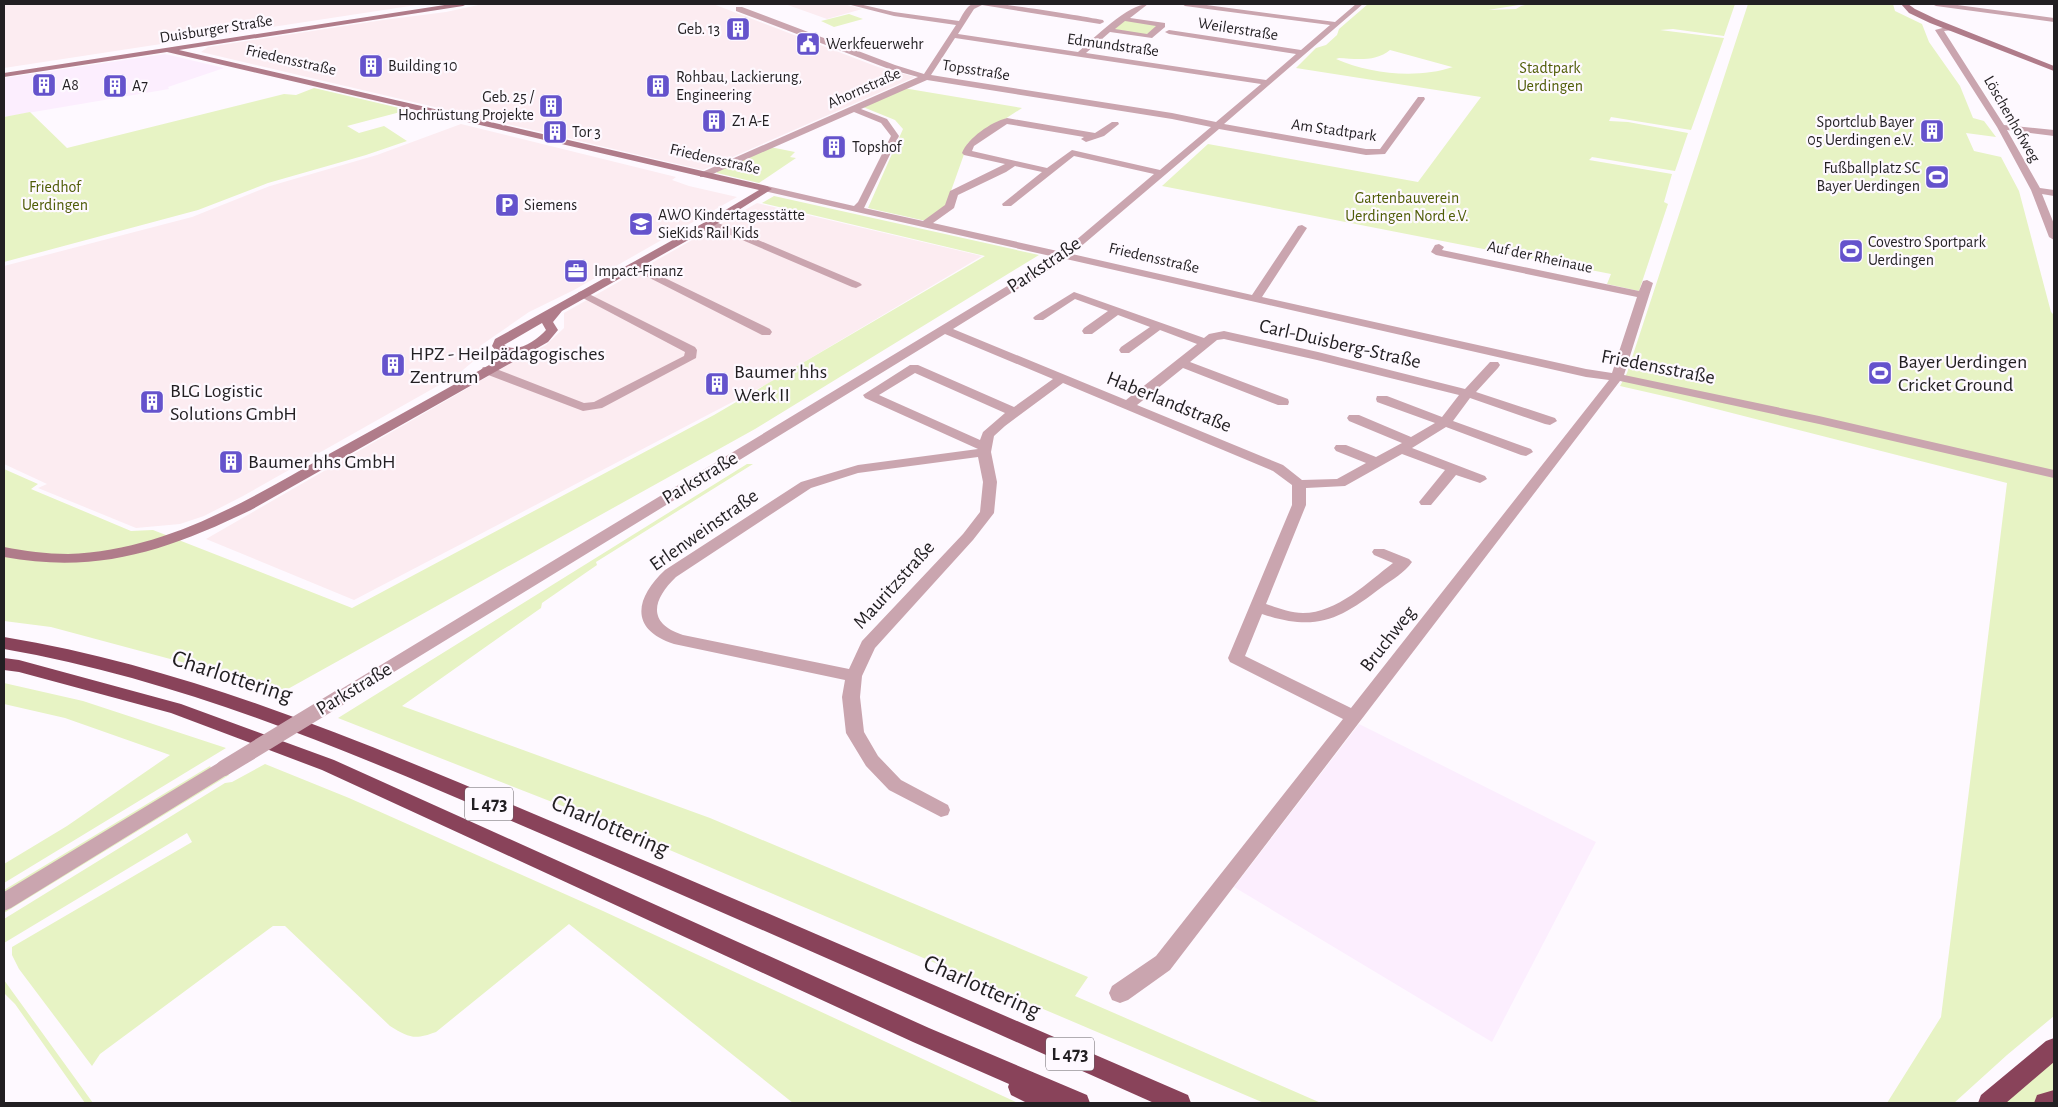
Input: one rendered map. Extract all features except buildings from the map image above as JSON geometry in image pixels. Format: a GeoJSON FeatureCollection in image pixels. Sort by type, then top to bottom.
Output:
{"type":"FeatureCollection","features":[{"type":"Feature","properties":{"kind":"highway","name":"Charlottering"},"geometry":{"type":"LineString","coordinates":[[4,643],[40,650],[196,689],[351,745],[688,888],[1180,1103]]}},
{"type":"Feature","properties":{"kind":"highway","name":"L 473"},"geometry":{"type":"LineString","coordinates":[[4,664],[19,666],[175,708],[328,765],[921,1035],[1079,1103]]}},
{"type":"Feature","properties":{"kind":"highway"},"geometry":{"type":"LineString","coordinates":[[921,1035],[1050,1103]]}},
{"type":"Feature","properties":{"kind":"highway"},"geometry":{"type":"LineString","coordinates":[[1989,1103],[2054,1048]]}},
{"type":"Feature","properties":{"kind":"highway"},"geometry":{"type":"LineString","coordinates":[[2044,1103],[2054,1101]]}},
{"type":"Feature","properties":{"kind":"main road","name":"Duisburger Straße"},"geometry":{"type":"LineString","coordinates":[[4,75],[463,4]]}},
{"type":"Feature","properties":{"kind":"main road"},"geometry":{"type":"LineString","coordinates":[[1904,4],[1912,11],[1950,28],[2054,69]]}},
{"type":"Feature","properties":{"kind":"main road","name":"Friedensstraße"},"geometry":{"type":"LineString","coordinates":[[168,50],[767,189]]}},
{"type":"Feature","properties":{"kind":"main road"},"geometry":{"type":"LineString","coordinates":[[523,351],[504,351],[498,346],[499,342],[526,325],[560,308],[711,223],[767,189]]}},
{"type":"Feature","properties":{"kind":"main road"},"geometry":{"type":"LineString","coordinates":[[552,330],[547,322],[560,308]]}},
{"type":"Feature","properties":{"kind":"main road"},"geometry":{"type":"LineString","coordinates":[[526,325],[540,324],[552,330]]}},
{"type":"Feature","properties":{"kind":"main road"},"geometry":{"type":"LineString","coordinates":[[4,552],[46,559],[76,559],[137,550],[206,527],[246,507],[523,351],[544,339],[552,330]]}},
{"type":"Feature","properties":{"kind":"main road"},"geometry":{"type":"LineString","coordinates":[[491,368],[504,351]]}},
{"type":"Feature","properties":{"kind":"street"},"geometry":{"type":"LineString","coordinates":[[851,4],[894,14],[961,24]]}},
{"type":"Feature","properties":{"kind":"street","name":"Ahornstraße"},"geometry":{"type":"LineString","coordinates":[[703,174],[926,77],[971,8],[979,4]]}},
{"type":"Feature","properties":{"kind":"street"},"geometry":{"type":"LineString","coordinates":[[986,4],[1106,25],[1149,36],[1162,25],[1123,19]]}},
{"type":"Feature","properties":{"kind":"street"},"geometry":{"type":"LineString","coordinates":[[1080,54],[1106,25],[1116,24],[1145,4]]}},
{"type":"Feature","properties":{"kind":"street"},"geometry":{"type":"LineString","coordinates":[[1185,4],[1336,24]]}},
{"type":"Feature","properties":{"kind":"street","name":"Parkstraße"},"geometry":{"type":"LineString","coordinates":[[4,902],[1064,256],[1360,4]]}},
{"type":"Feature","properties":{"kind":"street"},"geometry":{"type":"LineString","coordinates":[[1936,4],[2054,20]]}},
{"type":"Feature","properties":{"kind":"street","name":"Topsstraße"},"geometry":{"type":"LineString","coordinates":[[750,6],[739,9],[892,67],[926,77],[1172,116],[1217,126]]}},
{"type":"Feature","properties":{"kind":"street","name":"Löschenhofweg"},"geometry":{"type":"LineString","coordinates":[[1950,28],[1939,30],[2001,127],[2036,190],[2054,237]]}},
{"type":"Feature","properties":{"kind":"street","name":"Weilerstraße"},"geometry":{"type":"LineString","coordinates":[[1169,32],[1303,53]]}},
{"type":"Feature","properties":{"kind":"street","name":"Edmundstraße"},"geometry":{"type":"LineString","coordinates":[[954,36],[1268,83]]}},
{"type":"Feature","properties":{"kind":"street","name":"Am Stadtpark"},"geometry":{"type":"LineString","coordinates":[[1217,126],[1374,153],[1386,148],[1421,99]]}},
{"type":"Feature","properties":{"kind":"street"},"geometry":{"type":"LineString","coordinates":[[854,109],[882,119],[891,126],[895,136],[862,204],[856,209]]}},
{"type":"Feature","properties":{"kind":"street"},"geometry":{"type":"LineString","coordinates":[[1050,171],[967,153],[970,145],[1007,121],[1038,127],[1046,126],[1095,136]]}},
{"type":"Feature","properties":{"kind":"street"},"geometry":{"type":"LineString","coordinates":[[1007,204],[1072,153],[1071,150],[1088,138],[1101,134],[1116,124]]}},
{"type":"Feature","properties":{"kind":"street"},"geometry":{"type":"LineString","coordinates":[[2001,127],[2054,133]]}},
{"type":"Feature","properties":{"kind":"street"},"geometry":{"type":"LineString","coordinates":[[1072,153],[1162,172]]}},
{"type":"Feature","properties":{"kind":"street"},"geometry":{"type":"LineString","coordinates":[[926,224],[950,206],[954,193],[1003,170],[1012,163]]}},
{"type":"Feature","properties":{"kind":"street"},"geometry":{"type":"LineString","coordinates":[[1003,170],[1041,179]]}},
{"type":"Feature","properties":{"kind":"street","name":"Friedensstraße"},"geometry":{"type":"LineString","coordinates":[[767,189],[1586,373],[1819,420],[2054,474]]}},
{"type":"Feature","properties":{"kind":"street"},"geometry":{"type":"LineString","coordinates":[[2036,190],[2054,193]]}},
{"type":"Feature","properties":{"kind":"street"},"geometry":{"type":"LineString","coordinates":[[711,223],[856,285]]}},
{"type":"Feature","properties":{"kind":"street"},"geometry":{"type":"LineString","coordinates":[[1255,299],[1302,228]]}},
{"type":"Feature","properties":{"kind":"street","name":"Auf der Rheinaue"},"geometry":{"type":"LineString","coordinates":[[1439,246],[1436,252],[1643,295]]}},
{"type":"Feature","properties":{"kind":"street"},"geometry":{"type":"LineString","coordinates":[[634,266],[766,332]]}},
{"type":"Feature","properties":{"kind":"street","name":"Bruchweg"},"geometry":{"type":"LineString","coordinates":[[1120,993],[1163,963],[1617,378],[1647,282]]}},
{"type":"Feature","properties":{"kind":"street"},"geometry":{"type":"LineString","coordinates":[[491,368],[583,407],[597,405],[690,358],[691,350],[583,294]]}},
{"type":"Feature","properties":{"kind":"street"},"geometry":{"type":"LineString","coordinates":[[1039,318],[1074,295],[1206,343]]}},
{"type":"Feature","properties":{"kind":"street"},"geometry":{"type":"LineString","coordinates":[[1088,331],[1116,311]]}},
{"type":"Feature","properties":{"kind":"street"},"geometry":{"type":"LineString","coordinates":[[1125,350],[1158,326]]}},
{"type":"Feature","properties":{"kind":"street","name":"Haberlandstraße"},"geometry":{"type":"LineString","coordinates":[[943,329],[1278,468],[1299,484]]}},
{"type":"Feature","properties":{"kind":"street","name":"Carl-Duisberg-Straße"},"geometry":{"type":"LineString","coordinates":[[1127,406],[1213,337],[1224,335],[1318,356],[1467,394]]}},
{"type":"Feature","properties":{"kind":"street"},"geometry":{"type":"LineString","coordinates":[[1182,363],[1283,402]]}},
{"type":"Feature","properties":{"kind":"street"},"geometry":{"type":"LineString","coordinates":[[1354,717],[1236,658],[1299,505],[1299,484],[1340,483],[1407,446],[1445,422],[1467,394],[1494,365]]}},
{"type":"Feature","properties":{"kind":"street"},"geometry":{"type":"LineString","coordinates":[[1014,412],[914,368],[868,396],[984,450],[988,435],[1014,412],[1060,379]]}},
{"type":"Feature","properties":{"kind":"street"},"geometry":{"type":"LineString","coordinates":[[1467,394],[1550,421]]}},
{"type":"Feature","properties":{"kind":"street"},"geometry":{"type":"LineString","coordinates":[[1382,399],[1526,452]]}},
{"type":"Feature","properties":{"kind":"street"},"geometry":{"type":"LineString","coordinates":[[1354,418],[1400,436],[1407,446],[1453,470],[1480,480]]}},
{"type":"Feature","properties":{"kind":"street"},"geometry":{"type":"LineString","coordinates":[[1341,448],[1378,463]]}},
{"type":"Feature","properties":{"kind":"street","name":"Mauritzstraße"},"geometry":{"type":"LineString","coordinates":[[941,810],[895,785],[872,761],[855,733],[851,697],[854,676],[868,645],[968,537],[987,513],[990,482],[984,450]]}},
{"type":"Feature","properties":{"kind":"street","name":"Erlenweinstraße"},"geometry":{"type":"LineString","coordinates":[[854,676],[692,643],[670,636],[656,627],[650,618],[649,604],[653,591],[663,579],[680,566],[806,485],[858,469],[984,450]]}},
{"type":"Feature","properties":{"kind":"street"},"geometry":{"type":"LineString","coordinates":[[1426,502],[1453,470]]}},
{"type":"Feature","properties":{"kind":"street"},"geometry":{"type":"LineString","coordinates":[[1257,607],[1296,618],[1324,615],[1347,604],[1404,562],[1379,552]]}},
{"type":"Feature","properties":{"kind":"shaded area"},"geometry":{"type":"Polygon","coordinates":[[[4,4],[423,4],[4,68],[4,4]]]}},
{"type":"Feature","properties":{"kind":"shaded area"},"geometry":{"type":"Polygon","coordinates":[[[483,4],[713,4],[878,67],[915,77],[703,170],[201,52],[208,47],[446,12],[483,4]]]}},
{"type":"Feature","properties":{"kind":"shaded area"},"geometry":{"type":"Polygon","coordinates":[[[785,4],[844,4],[862,9],[827,19],[785,4]]]}},
{"type":"Feature","properties":{"kind":"shaded area"},"geometry":{"type":"Polygon","coordinates":[[[165,54],[224,68],[168,87],[169,89],[4,117],[4,78],[165,54]]]}},
{"type":"Feature","properties":{"kind":"shaded area"},"geometry":{"type":"Polygon","coordinates":[[[461,124],[676,177],[672,180],[689,186],[737,197],[574,290],[529,312],[480,346],[476,359],[457,375],[243,496],[204,516],[180,524],[136,528],[38,488],[47,484],[4,464],[4,266],[192,217],[270,186],[377,155],[461,124]]]}},
{"type":"Feature","properties":{"kind":"shaded area"},"geometry":{"type":"Polygon","coordinates":[[[757,203],[982,256],[767,384],[354,600],[206,539],[513,362],[546,345],[564,328],[564,313],[757,203]]]}},
{"type":"Feature","properties":{"kind":"shaded area"},"geometry":{"type":"Polygon","coordinates":[[[1359,724],[1596,842],[1492,1042],[1234,887],[1359,724]]]}},
{"type":"Feature","properties":{"kind":"green space","name":"Stadtpark Uerdingen"},"geometry":{"type":"Polygon","coordinates":[[[1368,4],[1525,4],[1488,10],[1516,9],[1529,4],[1735,4],[1724,36],[1673,29],[1660,30],[1724,38],[1691,130],[1611,117],[1609,121],[1628,122],[1688,133],[1675,171],[1592,157],[1589,160],[1672,174],[1664,202],[1668,204],[1639,291],[1607,284],[1611,274],[1162,186],[1208,144],[1418,182],[1481,97],[1296,68],[1316,48],[1326,45],[1337,35],[1339,29],[1368,4]],[[1390,50],[1372,58],[1336,59],[1364,68],[1394,73],[1424,73],[1453,67],[1390,50]]]}},
{"type":"Feature","properties":{"kind":"green space","name":"Covestro Sportpark Uerdingen"},"geometry":{"type":"Polygon","coordinates":[[[1748,4],[1893,4],[1895,11],[1922,24],[1929,42],[1960,86],[1973,118],[1984,121],[1996,137],[1966,133],[1974,151],[2001,157],[2019,191],[2051,312],[2054,315],[2054,1016],[1954,1103],[1887,1103],[1941,1017],[2007,483],[1620,386],[1627,373],[1748,4]]]}},
{"type":"Feature","properties":{"kind":"green space"},"geometry":{"type":"Polygon","coordinates":[[[849,14],[863,19],[834,27],[821,21],[849,14]]]}},
{"type":"Feature","properties":{"kind":"green space"},"geometry":{"type":"Polygon","coordinates":[[[1125,20],[1159,25],[1146,35],[1112,29],[1125,20]]]}},
{"type":"Feature","properties":{"kind":"green space","name":"Friedhof Uerdingen"},"geometry":{"type":"Polygon","coordinates":[[[314,88],[408,110],[347,126],[359,133],[384,126],[407,141],[366,155],[268,183],[198,210],[4,262],[4,117],[30,112],[67,148],[284,94],[296,95],[314,88]]]}},
{"type":"Feature","properties":{"kind":"green space"},"geometry":{"type":"Polygon","coordinates":[[[903,88],[1022,108],[968,143],[946,205],[926,221],[868,208],[903,129],[895,120],[863,107],[903,88]]]}},
{"type":"Feature","properties":{"kind":"green space"},"geometry":{"type":"Polygon","coordinates":[[[770,147],[795,152],[790,157],[796,158],[759,183],[717,173],[716,170],[770,147]]]}},
{"type":"Feature","properties":{"kind":"green space"},"geometry":{"type":"Polygon","coordinates":[[[774,196],[1039,255],[755,429],[286,690],[51,627],[4,621],[4,469],[38,484],[31,489],[131,531],[153,530],[352,608],[714,415],[985,256],[762,203],[774,196]]]}},
{"type":"Feature","properties":{"kind":"green space"},"geometry":{"type":"Polygon","coordinates":[[[747,464],[753,464],[596,562],[597,565],[542,603],[541,608],[402,706],[710,818],[1088,977],[1075,996],[1321,1103],[1264,1103],[611,825],[338,718],[747,464]]]}},
{"type":"Feature","properties":{"kind":"green space"},"geometry":{"type":"Polygon","coordinates":[[[4,683],[83,701],[226,748],[4,883],[4,864],[67,826],[170,755],[65,718],[4,704],[4,683]]]}},
{"type":"Feature","properties":{"kind":"green space"},"geometry":{"type":"Polygon","coordinates":[[[265,764],[349,798],[603,911],[1018,1103],[793,1103],[569,924],[436,1032],[417,1037],[402,1033],[390,1026],[285,926],[273,926],[100,1054],[92,1066],[19,969],[12,955],[12,947],[192,842],[187,833],[4,943],[4,919],[225,783],[232,782],[265,764]]]}},
{"type":"Feature","properties":{"kind":"green space"},"geometry":{"type":"Polygon","coordinates":[[[210,766],[211,768],[4,893],[4,890],[210,766]]]}},
{"type":"Feature","properties":{"kind":"green space"},"geometry":{"type":"Polygon","coordinates":[[[227,773],[229,775],[4,913],[4,910],[227,773]]]}},
{"type":"Feature","properties":{"kind":"green space"},"geometry":{"type":"Polygon","coordinates":[[[4,980],[93,1103],[85,1103],[15,1004],[4,993],[4,980]]]}},
{"type":"Feature","properties":{"kind":"green space"},"geometry":{"type":"Polygon","coordinates":[[[2054,1060],[2054,1103],[2002,1103],[2054,1060]]]}},
{"type":"Feature","properties":{"kind":"place","name":"Geb. 13"},"geometry":{"type":"Point","coordinates":[738,29]}},
{"type":"Feature","properties":{"kind":"place","name":"Werkfeuerwehr"},"geometry":{"type":"Point","coordinates":[808,44]}},
{"type":"Feature","properties":{"kind":"place","name":"Building 10"},"geometry":{"type":"Point","coordinates":[371,66]}},
{"type":"Feature","properties":{"kind":"place","name":"A8"},"geometry":{"type":"Point","coordinates":[44,85]}},
{"type":"Feature","properties":{"kind":"place","name":"A7"},"geometry":{"type":"Point","coordinates":[115,86]}},
{"type":"Feature","properties":{"kind":"place","name":"Rohbau, Lackierung, Engineering"},"geometry":{"type":"Point","coordinates":[658,86]}},
{"type":"Feature","properties":{"kind":"place","name":"Geb. 25 / Hochrüstung Projekte"},"geometry":{"type":"Point","coordinates":[551,106]}},
{"type":"Feature","properties":{"kind":"place","name":"Z1 A-E"},"geometry":{"type":"Point","coordinates":[714,121]}},
{"type":"Feature","properties":{"kind":"place","name":"Sportclub Bayer 05 Uerdingen e.V."},"geometry":{"type":"Point","coordinates":[1932,131]}},
{"type":"Feature","properties":{"kind":"place","name":"Tor 3"},"geometry":{"type":"Point","coordinates":[555,132]}},
{"type":"Feature","properties":{"kind":"place","name":"Topshof"},"geometry":{"type":"Point","coordinates":[834,147]}},
{"type":"Feature","properties":{"kind":"place","name":"Fußballplatz SC Bayer Uerdingen"},"geometry":{"type":"Point","coordinates":[1937,177]}},
{"type":"Feature","properties":{"kind":"place","name":"Siemens"},"geometry":{"type":"Point","coordinates":[507,205]}},
{"type":"Feature","properties":{"kind":"place","name":"AWO Kindertagesstätte SieKids Rail Kids"},"geometry":{"type":"Point","coordinates":[641,224]}},
{"type":"Feature","properties":{"kind":"place","name":"Covestro Sportpark Uerdingen"},"geometry":{"type":"Point","coordinates":[1851,251]}},
{"type":"Feature","properties":{"kind":"place","name":"Impact-Finanz"},"geometry":{"type":"Point","coordinates":[576,271]}},
{"type":"Feature","properties":{"kind":"place","name":"HPZ - Heilpädagogisches Zentrum"},"geometry":{"type":"Point","coordinates":[393,365]}},
{"type":"Feature","properties":{"kind":"place","name":"Bayer Uerdingen Cricket Ground"},"geometry":{"type":"Point","coordinates":[1880,373]}},
{"type":"Feature","properties":{"kind":"place","name":"Baumer hhs Werk II"},"geometry":{"type":"Point","coordinates":[717,384]}},
{"type":"Feature","properties":{"kind":"place","name":"BLG Logistic Solutions GmbH"},"geometry":{"type":"Point","coordinates":[152,402]}},
{"type":"Feature","properties":{"kind":"place","name":"Baumer hhs GmbH"},"geometry":{"type":"Point","coordinates":[231,462]}},
{"type":"Feature","properties":{"kind":"park label","name":"Gartenbauverein Uerdingen Nord e.V."},"geometry":{"type":"Point","coordinates":[1407,207]}}]}
